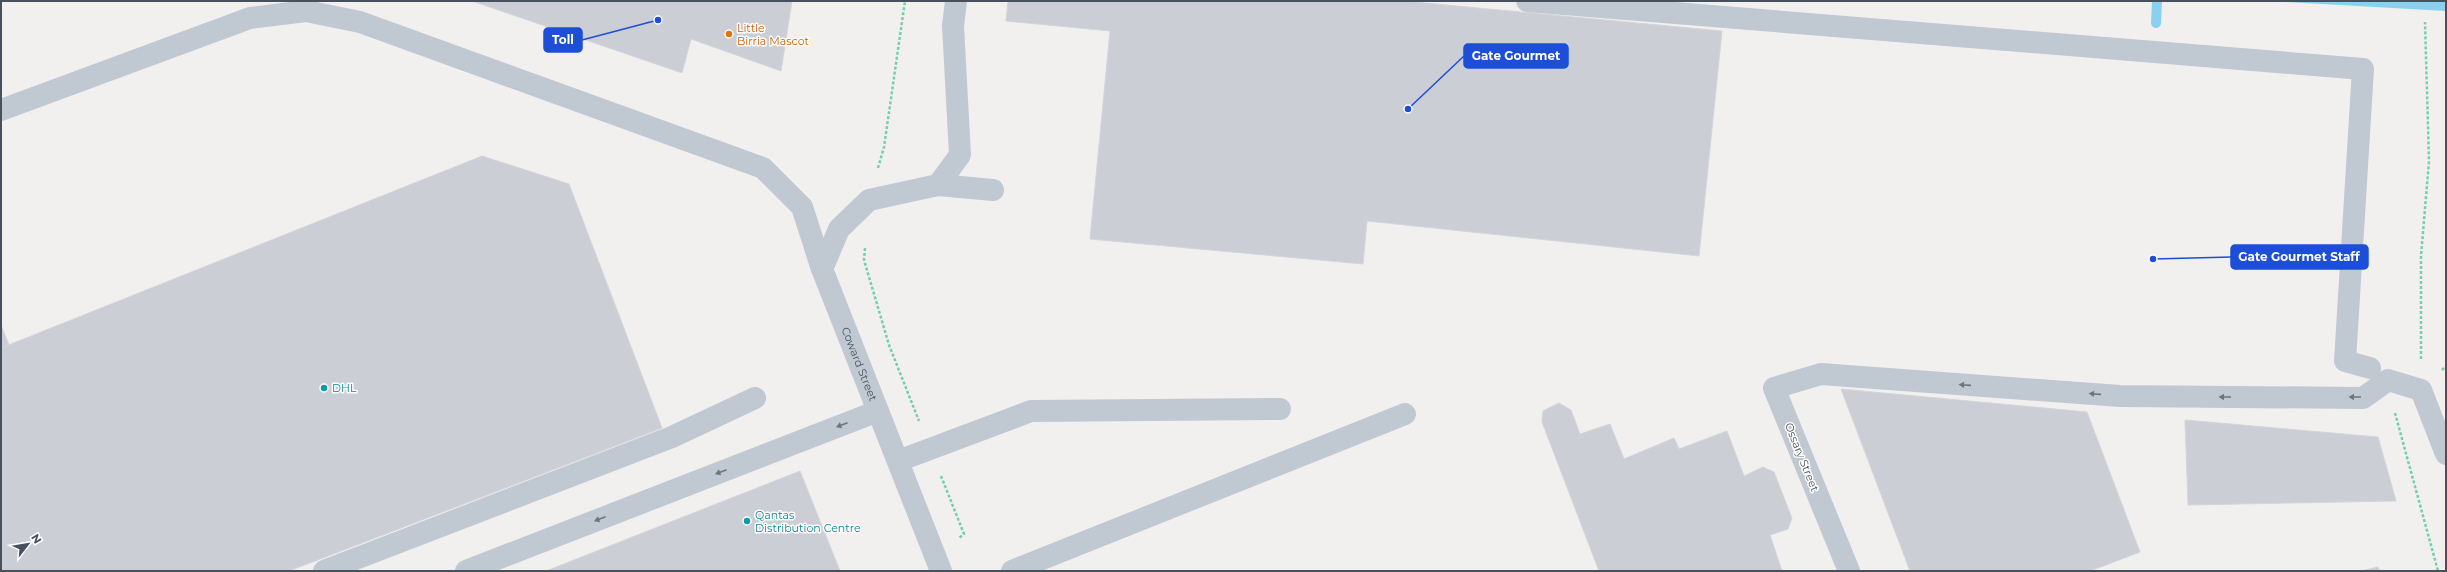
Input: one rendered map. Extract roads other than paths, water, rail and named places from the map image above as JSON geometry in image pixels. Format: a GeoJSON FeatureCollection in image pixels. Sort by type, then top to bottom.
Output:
{"type":"FeatureCollection","features":[{"type":"Feature","properties":{"kind":"street"},"geometry":{"type":"LineString","coordinates":[[938,185],[960,155],[953,26],[956,1]]}},
{"type":"Feature","properties":{"kind":"street"},"geometry":{"type":"LineString","coordinates":[[1527,1],[2363,69],[2345,361],[2370,368]]}},
{"type":"Feature","properties":{"kind":"street","name":"Coward Street"},"geometry":{"type":"LineString","coordinates":[[1,110],[250,18],[306,11],[360,22],[763,168],[802,207],[822,269],[941,571]]}},
{"type":"Feature","properties":{"kind":"street"},"geometry":{"type":"LineString","coordinates":[[822,269],[839,229],[869,200],[938,185],[993,190]]}},
{"type":"Feature","properties":{"kind":"street","name":"Ossary Street"},"geometry":{"type":"LineString","coordinates":[[1848,571],[1774,388],[1821,374],[2128,396],[2364,398],[2388,380],[2421,390],[2446,454]]}},
{"type":"Feature","properties":{"kind":"street"},"geometry":{"type":"LineString","coordinates":[[324,571],[672,437],[755,398]]}},
{"type":"Feature","properties":{"kind":"street"},"geometry":{"type":"LineString","coordinates":[[898,461],[1031,411],[1280,409]]}},
{"type":"Feature","properties":{"kind":"street"},"geometry":{"type":"LineString","coordinates":[[466,571],[878,411]]}},
{"type":"Feature","properties":{"kind":"street"},"geometry":{"type":"LineString","coordinates":[[1012,571],[1405,414]]}},
{"type":"Feature","properties":{"kind":"water"},"geometry":{"type":"Polygon","coordinates":[[[2267,1],[2446,1],[2446,11],[2267,1]]]}},
{"type":"Feature","properties":{"kind":"waterway"},"geometry":{"type":"LineString","coordinates":[[2156,23],[2157,1]]}},
{"type":"Feature","properties":{"kind":"place","name":"Toll"},"geometry":{"type":"Point","coordinates":[658,20]}},
{"type":"Feature","properties":{"kind":"place","name":"Little Birria Mascot"},"geometry":{"type":"Point","coordinates":[729,34]}},
{"type":"Feature","properties":{"kind":"place","name":"Gate Gourmet"},"geometry":{"type":"Point","coordinates":[1408,109]}},
{"type":"Feature","properties":{"kind":"place","name":"Gate Gourmet Staff"},"geometry":{"type":"Point","coordinates":[2153,259]}},
{"type":"Feature","properties":{"kind":"place","name":"DHL"},"geometry":{"type":"Point","coordinates":[324,388]}},
{"type":"Feature","properties":{"kind":"place","name":"Qantas Distribution Centre"},"geometry":{"type":"Point","coordinates":[747,521]}}]}
